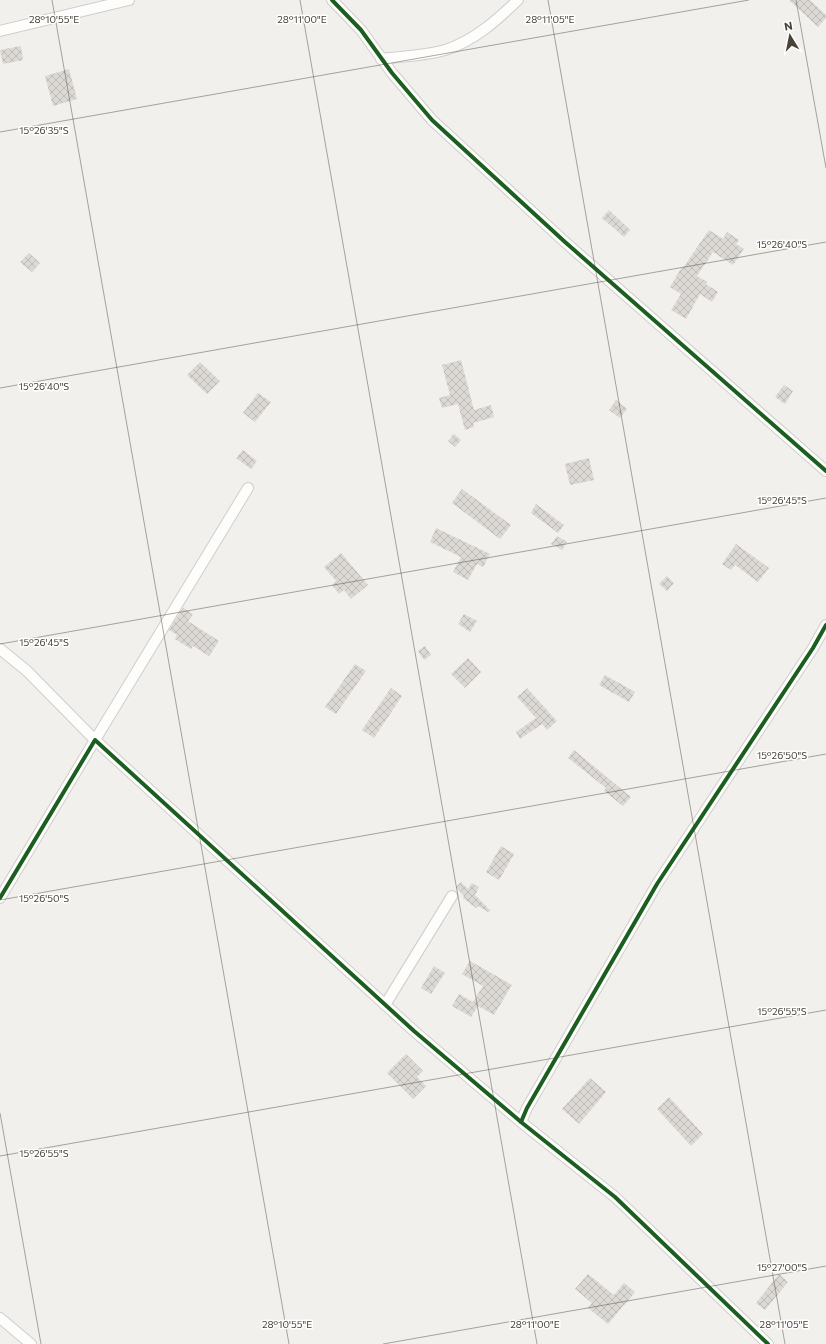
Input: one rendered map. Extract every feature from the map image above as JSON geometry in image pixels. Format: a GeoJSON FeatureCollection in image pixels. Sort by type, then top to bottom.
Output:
{"type":"FeatureCollection","features":[{"type":"Feature","properties":{"kind":"street"},"geometry":{"type":"LineString","coordinates":[[0,31],[91,5],[129,0]]}},
{"type":"Feature","properties":{"kind":"street"},"geometry":{"type":"LineString","coordinates":[[332,0],[361,30],[381,59],[432,120],[566,242],[826,471]]}},
{"type":"Feature","properties":{"kind":"street"},"geometry":{"type":"LineString","coordinates":[[381,59],[436,52],[463,43],[480,33],[518,0]]}},
{"type":"Feature","properties":{"kind":"street"},"geometry":{"type":"LineString","coordinates":[[0,898],[95,740],[106,719],[153,646],[248,488]]}},
{"type":"Feature","properties":{"kind":"street"},"geometry":{"type":"LineString","coordinates":[[521,1122],[527,1108],[657,884],[813,648],[826,625]]}},
{"type":"Feature","properties":{"kind":"street"},"geometry":{"type":"LineString","coordinates":[[0,649],[27,671],[95,740],[414,1032],[521,1122],[615,1197],[768,1344]]}},
{"type":"Feature","properties":{"kind":"street"},"geometry":{"type":"LineString","coordinates":[[385,1004],[452,896]]}},
{"type":"Feature","properties":{"kind":"street"},"geometry":{"type":"LineString","coordinates":[[0,1318],[31,1344]]}},
{"type":"Feature","properties":{"kind":"building"},"geometry":{"type":"Polygon","coordinates":[[[789,0],[810,0],[826,15],[826,18],[818,27],[789,0]]]}},
{"type":"Feature","properties":{"kind":"building"},"geometry":{"type":"Polygon","coordinates":[[[21,46],[23,60],[3,64],[0,50],[21,46]]]}},
{"type":"Feature","properties":{"kind":"building"},"geometry":{"type":"Polygon","coordinates":[[[69,69],[77,99],[53,106],[45,76],[69,69]]]}},
{"type":"Feature","properties":{"kind":"building"},"geometry":{"type":"Polygon","coordinates":[[[609,210],[630,230],[624,237],[602,218],[609,210]]]}},
{"type":"Feature","properties":{"kind":"building"},"geometry":{"type":"Polygon","coordinates":[[[709,230],[723,239],[727,232],[739,240],[736,244],[744,249],[733,265],[713,252],[697,276],[707,282],[706,284],[718,292],[712,302],[700,294],[686,319],[671,310],[681,294],[670,287],[682,267],[683,268],[709,230]]]}},
{"type":"Feature","properties":{"kind":"building"},"geometry":{"type":"Polygon","coordinates":[[[29,253],[40,263],[32,272],[20,262],[29,253]]]}},
{"type":"Feature","properties":{"kind":"building"},"geometry":{"type":"Polygon","coordinates":[[[461,360],[474,410],[491,405],[494,417],[473,423],[474,427],[465,430],[458,404],[442,408],[439,398],[450,395],[442,365],[461,360]]]}},
{"type":"Feature","properties":{"kind":"building"},"geometry":{"type":"Polygon","coordinates":[[[200,362],[220,381],[207,394],[187,375],[200,362]]]}},
{"type":"Feature","properties":{"kind":"building"},"geometry":{"type":"Polygon","coordinates":[[[784,385],[793,391],[785,404],[775,397],[784,385]]]}},
{"type":"Feature","properties":{"kind":"building"},"geometry":{"type":"Polygon","coordinates":[[[258,393],[271,402],[255,422],[243,413],[258,393]]]}},
{"type":"Feature","properties":{"kind":"building"},"geometry":{"type":"Polygon","coordinates":[[[616,400],[627,409],[620,418],[609,410],[616,400]]]}},
{"type":"Feature","properties":{"kind":"building"},"geometry":{"type":"Polygon","coordinates":[[[454,434],[461,440],[455,447],[448,441],[454,434]]]}},
{"type":"Feature","properties":{"kind":"building"},"geometry":{"type":"Polygon","coordinates":[[[243,450],[257,461],[251,469],[236,458],[243,450]]]}},
{"type":"Feature","properties":{"kind":"building"},"geometry":{"type":"Polygon","coordinates":[[[589,458],[594,480],[570,485],[565,464],[589,458]]]}},
{"type":"Feature","properties":{"kind":"building"},"geometry":{"type":"Polygon","coordinates":[[[462,489],[511,525],[500,539],[452,503],[462,489]]]}},
{"type":"Feature","properties":{"kind":"building"},"geometry":{"type":"Polygon","coordinates":[[[536,504],[564,525],[558,533],[531,513],[536,504]]]}},
{"type":"Feature","properties":{"kind":"building"},"geometry":{"type":"Polygon","coordinates":[[[436,528],[490,554],[483,567],[477,564],[468,580],[453,572],[461,557],[430,542],[436,528]]]}},
{"type":"Feature","properties":{"kind":"building"},"geometry":{"type":"Polygon","coordinates":[[[557,536],[567,542],[562,550],[551,544],[557,536]]]}},
{"type":"Feature","properties":{"kind":"building"},"geometry":{"type":"Polygon","coordinates":[[[736,544],[769,568],[758,582],[735,565],[731,570],[722,564],[736,544]]]}},
{"type":"Feature","properties":{"kind":"building"},"geometry":{"type":"Polygon","coordinates":[[[341,553],[368,585],[351,599],[344,590],[339,594],[332,585],[336,581],[324,567],[341,553]]]}},
{"type":"Feature","properties":{"kind":"building"},"geometry":{"type":"Polygon","coordinates":[[[667,576],[674,583],[667,591],[659,584],[667,576]]]}},
{"type":"Feature","properties":{"kind":"building"},"geometry":{"type":"Polygon","coordinates":[[[183,608],[193,614],[188,621],[219,641],[209,656],[193,646],[191,649],[175,639],[177,635],[169,630],[183,608]]]}},
{"type":"Feature","properties":{"kind":"building"},"geometry":{"type":"Polygon","coordinates":[[[464,614],[477,621],[470,632],[458,624],[464,614]]]}},
{"type":"Feature","properties":{"kind":"building"},"geometry":{"type":"Polygon","coordinates":[[[425,646],[431,655],[424,660],[418,651],[425,646]]]}},
{"type":"Feature","properties":{"kind":"building"},"geometry":{"type":"Polygon","coordinates":[[[468,658],[481,672],[465,688],[451,674],[468,658]]]}},
{"type":"Feature","properties":{"kind":"building"},"geometry":{"type":"Polygon","coordinates":[[[355,664],[366,671],[336,714],[325,707],[355,664]]]}},
{"type":"Feature","properties":{"kind":"building"},"geometry":{"type":"Polygon","coordinates":[[[605,675],[635,692],[629,702],[599,685],[605,675]]]}},
{"type":"Feature","properties":{"kind":"building"},"geometry":{"type":"Polygon","coordinates":[[[391,688],[402,696],[374,738],[362,730],[391,688]]]}},
{"type":"Feature","properties":{"kind":"building"},"geometry":{"type":"Polygon","coordinates":[[[527,688],[557,721],[547,730],[542,724],[520,739],[516,732],[536,718],[517,697],[527,688]]]}},
{"type":"Feature","properties":{"kind":"building"},"geometry":{"type":"Polygon","coordinates":[[[574,750],[631,797],[623,806],[604,791],[606,788],[568,758],[574,750]]]}},
{"type":"Feature","properties":{"kind":"building"},"geometry":{"type":"Polygon","coordinates":[[[501,846],[514,854],[499,880],[486,872],[501,846]]]}},
{"type":"Feature","properties":{"kind":"building"},"geometry":{"type":"Polygon","coordinates":[[[461,882],[468,889],[472,883],[479,887],[475,895],[490,910],[488,912],[478,906],[476,908],[463,898],[464,896],[456,887],[461,882]]]}},
{"type":"Feature","properties":{"kind":"building"},"geometry":{"type":"Polygon","coordinates":[[[470,961],[512,985],[494,1015],[478,1006],[471,1017],[452,1006],[459,994],[473,1002],[483,986],[462,974],[470,961]]]}},
{"type":"Feature","properties":{"kind":"building"},"geometry":{"type":"Polygon","coordinates":[[[434,966],[445,973],[431,994],[421,988],[434,966]]]}},
{"type":"Feature","properties":{"kind":"building"},"geometry":{"type":"Polygon","coordinates":[[[406,1054],[423,1071],[417,1077],[426,1086],[413,1099],[387,1073],[406,1054]]]}},
{"type":"Feature","properties":{"kind":"building"},"geometry":{"type":"Polygon","coordinates":[[[590,1078],[606,1092],[579,1124],[562,1109],[590,1078]]]}},
{"type":"Feature","properties":{"kind":"building"},"geometry":{"type":"Polygon","coordinates":[[[669,1097],[703,1134],[691,1146],[657,1109],[669,1097]]]}},
{"type":"Feature","properties":{"kind":"building"},"geometry":{"type":"Polygon","coordinates":[[[588,1274],[614,1295],[624,1283],[635,1292],[608,1324],[588,1308],[592,1303],[575,1289],[588,1274]]]}},
{"type":"Feature","properties":{"kind":"building"},"geometry":{"type":"Polygon","coordinates":[[[779,1274],[788,1282],[765,1310],[756,1303],[779,1274]]]}},
{"type":"Feature","properties":{"kind":"cycle path"},"geometry":{"type":"LineString","coordinates":[[332,0],[361,30],[392,73],[432,120],[565,242],[826,471]]}},
{"type":"Feature","properties":{"kind":"cycle path"},"geometry":{"type":"LineString","coordinates":[[768,1344],[615,1197],[521,1122],[527,1108],[657,884],[813,648],[826,625]]}},
{"type":"Feature","properties":{"kind":"cycle path"},"geometry":{"type":"LineString","coordinates":[[0,898],[95,740],[414,1031],[521,1122]]}}]}
